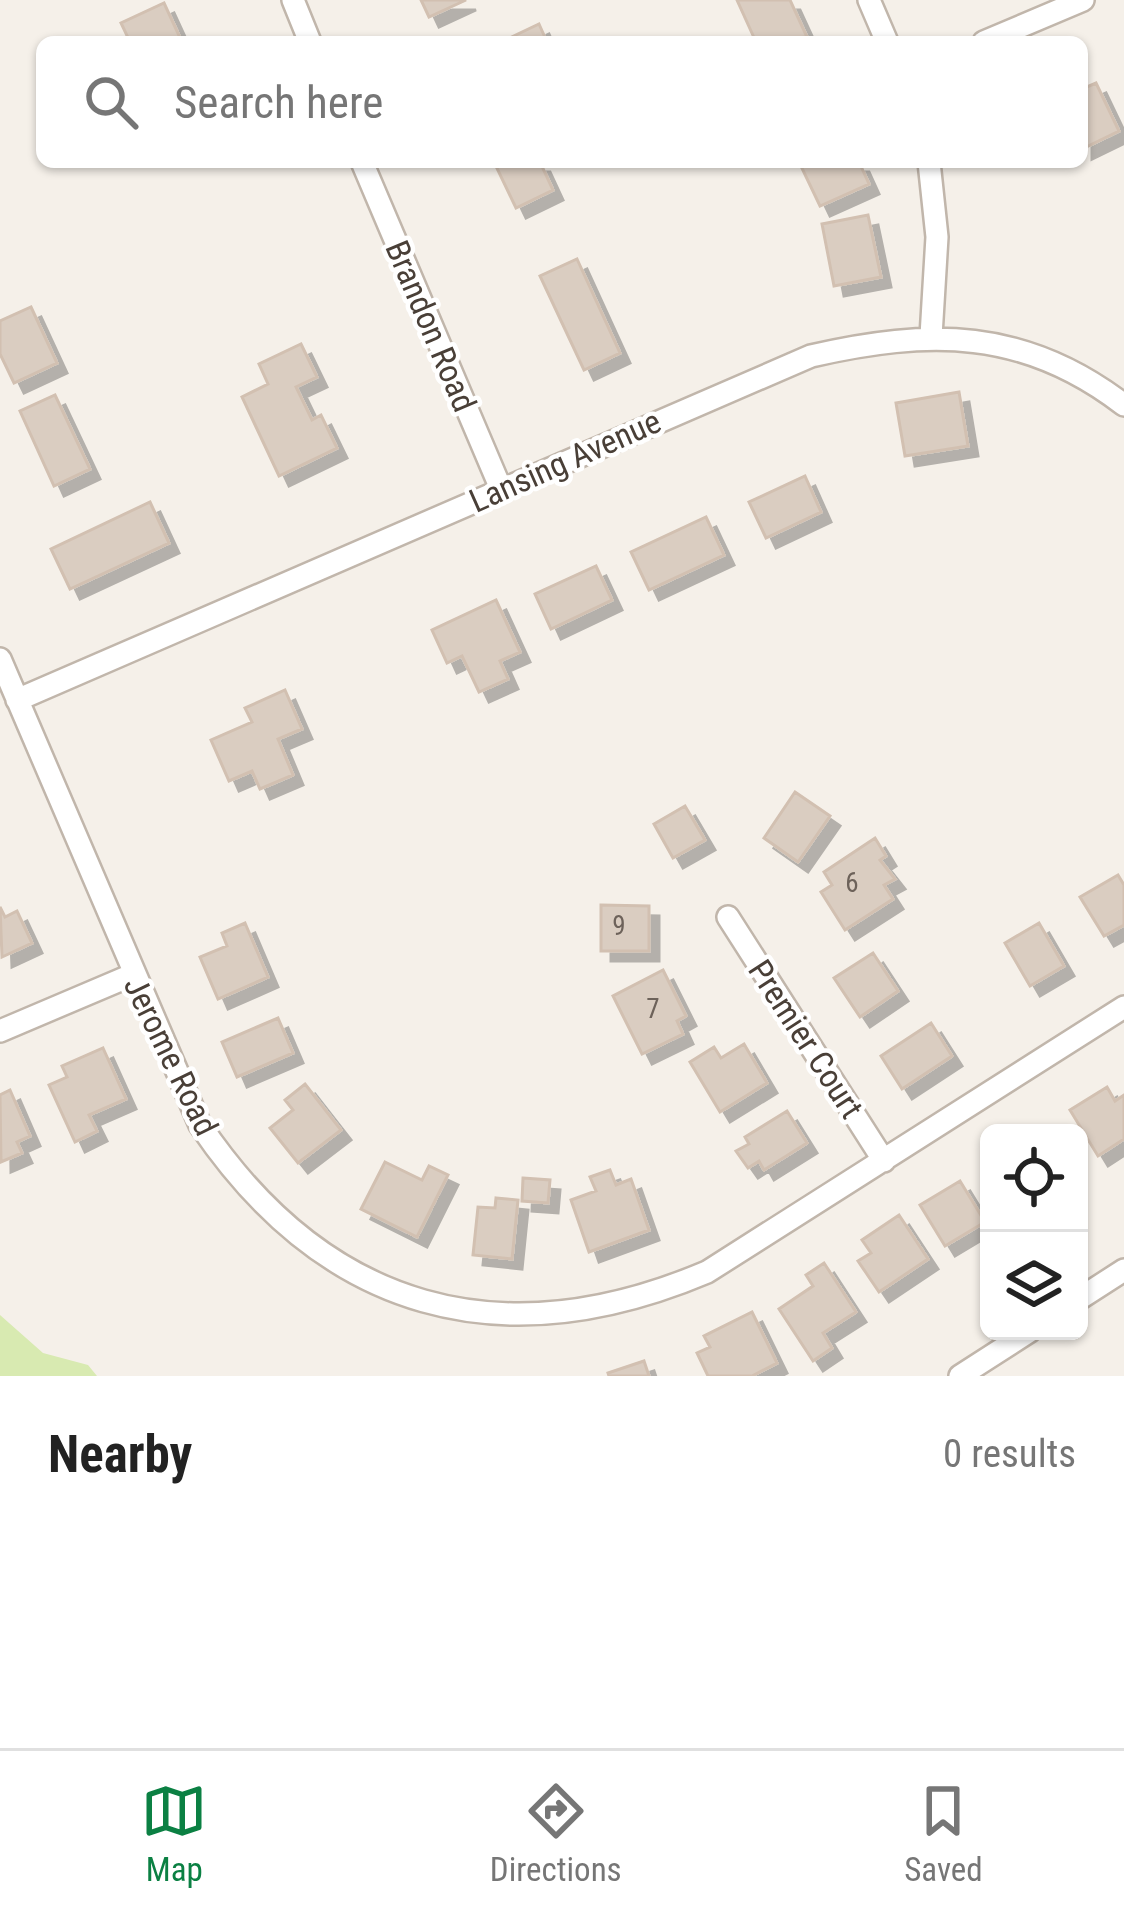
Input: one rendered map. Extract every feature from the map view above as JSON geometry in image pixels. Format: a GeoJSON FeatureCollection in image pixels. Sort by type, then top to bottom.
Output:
{"type":"FeatureCollection","features":[{"type":"Feature","properties":{"kind":"street"},"geometry":{"type":"LineString","coordinates":[[292,0],[307,36]]}},
{"type":"Feature","properties":{"kind":"street"},"geometry":{"type":"LineString","coordinates":[[869,0],[884,36]]}},
{"type":"Feature","properties":{"kind":"street"},"geometry":{"type":"LineString","coordinates":[[999,36],[1083,0]]}},
{"type":"Feature","properties":{"kind":"street","name":"Brandon Road"},"geometry":{"type":"LineString","coordinates":[[365,168],[501,489]]}},
{"type":"Feature","properties":{"kind":"street"},"geometry":{"type":"LineString","coordinates":[[929,168],[937,237],[932,336]]}},
{"type":"Feature","properties":{"kind":"street","name":"Lansing Avenue"},"geometry":{"type":"LineString","coordinates":[[17,700],[811,356],[932,336],[987,341],[1059,363],[1124,405]]}},
{"type":"Feature","properties":{"kind":"street","name":"Jerome Road"},"geometry":{"type":"LineString","coordinates":[[0,659],[200,1125],[237,1180],[320,1255],[438,1305],[497,1316],[570,1315],[640,1300],[707,1272],[1124,1006]]}},
{"type":"Feature","properties":{"kind":"street","name":"Premier Court"},"geometry":{"type":"LineString","coordinates":[[728,916],[884,1161]]}},
{"type":"Feature","properties":{"kind":"street"},"geometry":{"type":"LineString","coordinates":[[0,1031],[132,975]]}},
{"type":"Feature","properties":{"kind":"street"},"geometry":{"type":"LineString","coordinates":[[1088,1293],[1124,1270]]}},
{"type":"Feature","properties":{"kind":"street"},"geometry":{"type":"LineString","coordinates":[[960,1376],[1016,1340]]}},
{"type":"Feature","properties":{"kind":"green space"},"geometry":{"type":"Polygon","coordinates":[[[0,1315],[43,1353],[88,1365],[97,1376],[0,1376],[0,1315]]]}},
{"type":"Feature","properties":{"kind":"building"},"geometry":{"type":"Polygon","coordinates":[[[421,0],[466,0],[429,17],[421,0]]]}},
{"type":"Feature","properties":{"kind":"building"},"geometry":{"type":"Polygon","coordinates":[[[737,0],[790,0],[807,36],[753,36],[737,0]]]}},
{"type":"Feature","properties":{"kind":"building"},"geometry":{"type":"Polygon","coordinates":[[[164,3],[179,36],[127,36],[121,23],[164,3]]]}},
{"type":"Feature","properties":{"kind":"building"},"geometry":{"type":"Polygon","coordinates":[[[539,24],[544,36],[514,36],[539,24]]]}},
{"type":"Feature","properties":{"kind":"building"},"geometry":{"type":"Polygon","coordinates":[[[1096,83],[1119,131],[1088,146],[1088,86],[1096,83]]]}},
{"type":"Feature","properties":{"kind":"building"},"geometry":{"type":"Polygon","coordinates":[[[497,168],[543,168],[553,190],[516,208],[497,168]]]}},
{"type":"Feature","properties":{"kind":"building"},"geometry":{"type":"Polygon","coordinates":[[[802,168],[862,168],[869,184],[820,206],[802,168]]]}},
{"type":"Feature","properties":{"kind":"building"},"geometry":{"type":"Polygon","coordinates":[[[868,215],[881,277],[834,286],[822,224],[868,215]]]}},
{"type":"Feature","properties":{"kind":"building"},"geometry":{"type":"Polygon","coordinates":[[[577,259],[620,353],[584,370],[540,276],[577,259]]]}},
{"type":"Feature","properties":{"kind":"building"},"geometry":{"type":"Polygon","coordinates":[[[31,307],[57,363],[14,383],[0,354],[0,321],[31,307]]]}},
{"type":"Feature","properties":{"kind":"building"},"geometry":{"type":"Polygon","coordinates":[[[301,344],[317,377],[296,387],[312,420],[321,415],[337,448],[279,476],[242,397],[268,384],[259,364],[301,344]]]}},
{"type":"Feature","properties":{"kind":"building"},"geometry":{"type":"Polygon","coordinates":[[[959,392],[968,446],[905,456],[896,403],[959,392]]]}},
{"type":"Feature","properties":{"kind":"building"},"geometry":{"type":"Polygon","coordinates":[[[55,395],[90,469],[54,486],[20,411],[55,395]]]}},
{"type":"Feature","properties":{"kind":"building"},"geometry":{"type":"Polygon","coordinates":[[[805,476],[821,512],[766,538],[749,502],[805,476]]]}},
{"type":"Feature","properties":{"kind":"building"},"geometry":{"type":"Polygon","coordinates":[[[150,502],[169,543],[70,589],[51,549],[150,502]]]}},
{"type":"Feature","properties":{"kind":"building"},"geometry":{"type":"Polygon","coordinates":[[[706,517],[724,555],[649,590],[631,552],[706,517]]]}},
{"type":"Feature","properties":{"kind":"building"},"geometry":{"type":"Polygon","coordinates":[[[596,566],[612,600],[551,629],[535,594],[596,566]]]}},
{"type":"Feature","properties":{"kind":"building"},"geometry":{"type":"Polygon","coordinates":[[[496,600],[520,652],[500,661],[508,679],[479,692],[462,656],[447,663],[432,630],[496,600]]]}},
{"type":"Feature","properties":{"kind":"building"},"geometry":{"type":"Polygon","coordinates":[[[285,690],[302,729],[278,739],[293,775],[260,789],[252,771],[229,781],[211,740],[252,722],[245,708],[285,690]]]}},
{"type":"Feature","properties":{"kind":"building"},"geometry":{"type":"Polygon","coordinates":[[[795,792],[830,816],[798,862],[764,838],[795,792]]]}},
{"type":"Feature","properties":{"kind":"building"},"geometry":{"type":"Polygon","coordinates":[[[685,806],[705,840],[673,858],[654,824],[685,806]]]}},
{"type":"Feature","properties":{"kind":"building"},"geometry":{"type":"Polygon","coordinates":[[[875,838],[886,856],[880,860],[895,879],[884,885],[893,899],[845,930],[821,892],[832,885],[824,872],[875,838]]]}},
{"type":"Feature","properties":{"kind":"building"},"geometry":{"type":"Polygon","coordinates":[[[1118,875],[1124,885],[1124,925],[1104,936],[1080,897],[1118,875]]]}},
{"type":"Feature","properties":{"kind":"building"},"geometry":{"type":"Polygon","coordinates":[[[601,905],[649,906],[649,951],[601,951],[601,905]]]}},
{"type":"Feature","properties":{"kind":"building"},"geometry":{"type":"Polygon","coordinates":[[[0,907],[5,917],[17,911],[32,943],[2,957],[0,907]]]}},
{"type":"Feature","properties":{"kind":"building"},"geometry":{"type":"Polygon","coordinates":[[[245,923],[268,977],[218,999],[200,957],[227,946],[222,933],[245,923]]]}},
{"type":"Feature","properties":{"kind":"building"},"geometry":{"type":"Polygon","coordinates":[[[1039,923],[1064,966],[1030,986],[1005,943],[1039,923]]]}},
{"type":"Feature","properties":{"kind":"building"},"geometry":{"type":"Polygon","coordinates":[[[873,953],[898,991],[860,1017],[834,978],[873,953]]]}},
{"type":"Feature","properties":{"kind":"building"},"geometry":{"type":"Polygon","coordinates":[[[663,970],[686,1016],[677,1021],[683,1034],[642,1054],[613,996],[663,970]]]}},
{"type":"Feature","properties":{"kind":"building"},"geometry":{"type":"Polygon","coordinates":[[[278,1018],[293,1053],[237,1077],[222,1042],[278,1018]]]}},
{"type":"Feature","properties":{"kind":"building"},"geometry":{"type":"Polygon","coordinates":[[[931,1023],[952,1056],[902,1089],[881,1056],[931,1023]]]}},
{"type":"Feature","properties":{"kind":"building"},"geometry":{"type":"Polygon","coordinates":[[[744,1044],[767,1083],[720,1112],[690,1062],[714,1047],[721,1058],[744,1044]]]}},
{"type":"Feature","properties":{"kind":"building"},"geometry":{"type":"Polygon","coordinates":[[[103,1048],[126,1099],[89,1115],[97,1131],[75,1142],[49,1085],[67,1077],[62,1066],[103,1048]]]}},
{"type":"Feature","properties":{"kind":"building"},"geometry":{"type":"Polygon","coordinates":[[[305,1084],[341,1130],[298,1163],[270,1128],[293,1110],[285,1100],[305,1084]]]}},
{"type":"Feature","properties":{"kind":"building"},"geometry":{"type":"Polygon","coordinates":[[[1107,1087],[1115,1101],[1124,1095],[1124,1139],[1098,1156],[1088,1140],[1088,1124],[1079,1124],[1070,1110],[1107,1087]]]}},
{"type":"Feature","properties":{"kind":"building"},"geometry":{"type":"Polygon","coordinates":[[[10,1090],[30,1136],[17,1142],[22,1153],[1,1162],[0,1095],[10,1090]]]}},
{"type":"Feature","properties":{"kind":"building"},"geometry":{"type":"Polygon","coordinates":[[[787,1111],[807,1143],[764,1170],[759,1161],[748,1168],[736,1151],[749,1144],[745,1137],[787,1111]]]}},
{"type":"Feature","properties":{"kind":"building"},"geometry":{"type":"Polygon","coordinates":[[[385,1162],[422,1180],[429,1166],[448,1175],[417,1237],[361,1209],[385,1162]]]}},
{"type":"Feature","properties":{"kind":"building"},"geometry":{"type":"Polygon","coordinates":[[[610,1170],[616,1185],[631,1179],[649,1230],[589,1252],[571,1200],[596,1191],[590,1177],[610,1170]]]}},
{"type":"Feature","properties":{"kind":"building"},"geometry":{"type":"Polygon","coordinates":[[[523,1178],[550,1180],[548,1203],[522,1201],[523,1178]]]}},
{"type":"Feature","properties":{"kind":"building"},"geometry":{"type":"Polygon","coordinates":[[[960,1181],[980,1214],[980,1225],[945,1246],[920,1205],[960,1181]]]}},
{"type":"Feature","properties":{"kind":"building"},"geometry":{"type":"Polygon","coordinates":[[[496,1198],[518,1200],[512,1259],[473,1255],[478,1207],[495,1208],[496,1198]]]}},
{"type":"Feature","properties":{"kind":"building"},"geometry":{"type":"Polygon","coordinates":[[[899,1215],[928,1259],[879,1292],[858,1261],[871,1253],[862,1240],[899,1215]]]}},
{"type":"Feature","properties":{"kind":"building"},"geometry":{"type":"Polygon","coordinates":[[[824,1263],[856,1312],[823,1333],[832,1348],[813,1361],[779,1309],[813,1286],[806,1275],[824,1263]]]}},
{"type":"Feature","properties":{"kind":"building"},"geometry":{"type":"Polygon","coordinates":[[[752,1312],[777,1363],[752,1376],[708,1376],[697,1353],[710,1347],[704,1336],[752,1312]]]}},
{"type":"Feature","properties":{"kind":"building"},"geometry":{"type":"Polygon","coordinates":[[[644,1361],[649,1376],[609,1376],[608,1373],[644,1361]]]}}]}
